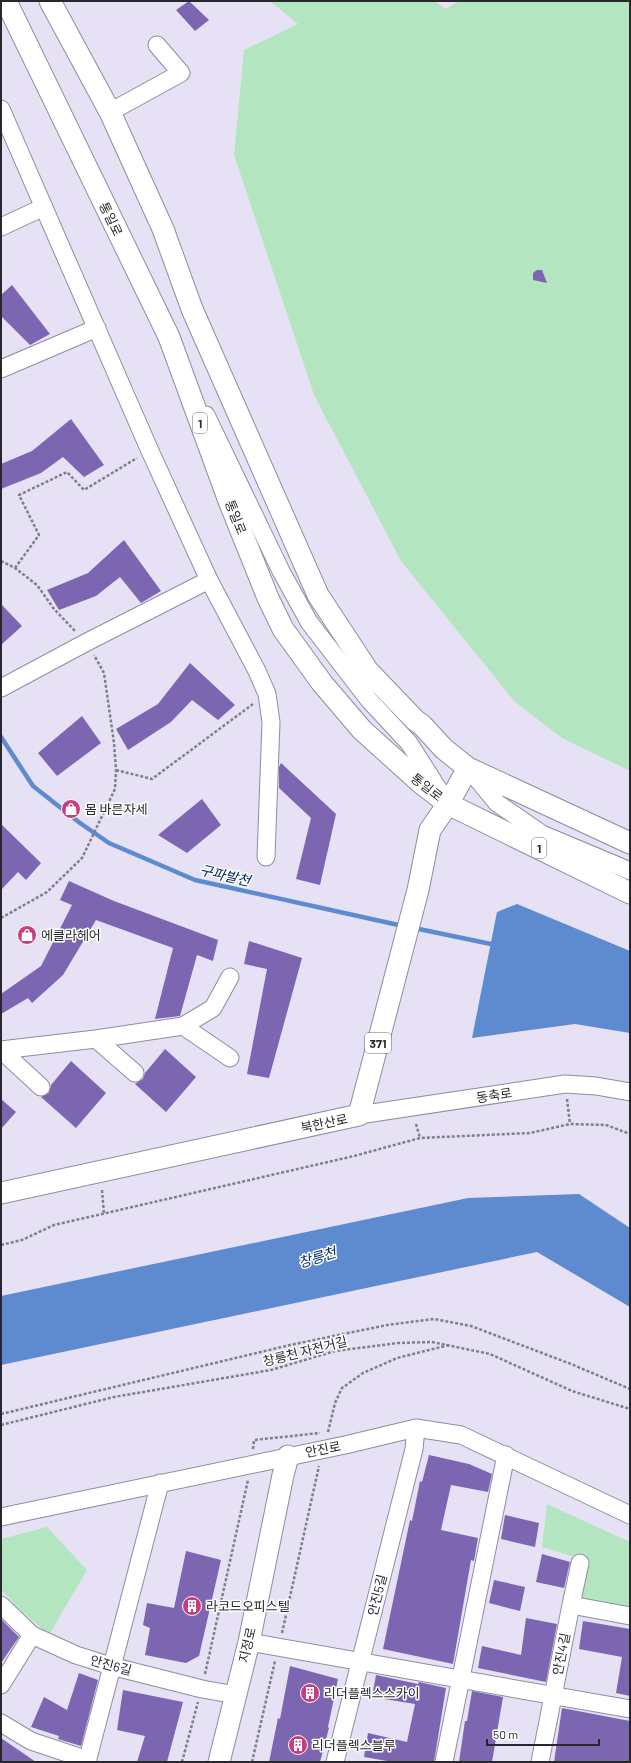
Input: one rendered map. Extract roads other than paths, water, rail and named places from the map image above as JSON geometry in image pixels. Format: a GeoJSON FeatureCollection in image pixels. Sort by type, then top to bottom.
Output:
{"type":"FeatureCollection","features":[{"type":"Feature","properties":{"kind":"main road","name":"통일로"},"geometry":{"type":"LineString","coordinates":[[6,1],[169,337],[229,501],[268,598],[283,629],[322,683],[362,730],[422,784],[448,804],[630,893]]}},
{"type":"Feature","properties":{"kind":"main road"},"geometry":{"type":"LineString","coordinates":[[50,1],[110,112],[163,230],[192,309],[318,596],[368,671],[444,749],[468,768],[630,843]]}},
{"type":"Feature","properties":{"kind":"main road","name":"북한산로"},"geometry":{"type":"LineString","coordinates":[[1,1193],[359,1116],[418,890],[430,830],[448,804],[468,768]]}},
{"type":"Feature","properties":{"kind":"main road","name":"지정로"},"geometry":{"type":"LineString","coordinates":[[219,1762],[249,1642],[282,1474],[288,1456]]}},
{"type":"Feature","properties":{"kind":"street"},"geometry":{"type":"LineString","coordinates":[[110,112],[181,73],[157,45]]}},
{"type":"Feature","properties":{"kind":"street"},"geometry":{"type":"LineString","coordinates":[[1,109],[150,451],[209,580],[257,671],[267,694],[271,722],[266,857]]}},
{"type":"Feature","properties":{"kind":"street"},"geometry":{"type":"LineString","coordinates":[[1,227],[44,207]]}},
{"type":"Feature","properties":{"kind":"street"},"geometry":{"type":"LineString","coordinates":[[1,369],[97,328]]}},
{"type":"Feature","properties":{"kind":"street"},"geometry":{"type":"LineString","coordinates":[[1,688],[33,670],[209,580]]}},
{"type":"Feature","properties":{"kind":"street"},"geometry":{"type":"LineString","coordinates":[[468,768],[497,803],[542,834],[630,872]]}},
{"type":"Feature","properties":{"kind":"street"},"geometry":{"type":"LineString","coordinates":[[1,1050],[96,1039],[183,1026],[213,1008],[230,978]]}},
{"type":"Feature","properties":{"kind":"street"},"geometry":{"type":"LineString","coordinates":[[183,1026],[230,1058]]}},
{"type":"Feature","properties":{"kind":"street"},"geometry":{"type":"LineString","coordinates":[[96,1039],[135,1073]]}},
{"type":"Feature","properties":{"kind":"street"},"geometry":{"type":"LineString","coordinates":[[1,1050],[40,1087]]}},
{"type":"Feature","properties":{"kind":"street","name":"동축로"},"geometry":{"type":"LineString","coordinates":[[359,1116],[565,1084],[596,1086],[630,1092]]}},
{"type":"Feature","properties":{"kind":"street","name":"안진로"},"geometry":{"type":"LineString","coordinates":[[1,1517],[344,1445],[416,1428],[461,1435],[630,1515]]}},
{"type":"Feature","properties":{"kind":"street","name":"안진5길"},"geometry":{"type":"LineString","coordinates":[[335,1762],[414,1449],[416,1428]]}},
{"type":"Feature","properties":{"kind":"street"},"geometry":{"type":"LineString","coordinates":[[444,1762],[506,1455]]}},
{"type":"Feature","properties":{"kind":"street"},"geometry":{"type":"LineString","coordinates":[[1,1724],[31,1741],[87,1761],[160,1483]]}},
{"type":"Feature","properties":{"kind":"street","name":"안진4길"},"geometry":{"type":"LineString","coordinates":[[540,1762],[580,1563]]}},
{"type":"Feature","properties":{"kind":"street","name":"안진6길"},"geometry":{"type":"LineString","coordinates":[[1,1605],[32,1635],[76,1655],[111,1666],[202,1689],[236,1695]]}},
{"type":"Feature","properties":{"kind":"street"},"geometry":{"type":"LineString","coordinates":[[571,1605],[630,1616]]}},
{"type":"Feature","properties":{"kind":"street"},"geometry":{"type":"LineString","coordinates":[[1,1685],[32,1635]]}},
{"type":"Feature","properties":{"kind":"street"},"geometry":{"type":"LineString","coordinates":[[249,1642],[630,1709]]}},
{"type":"Feature","properties":{"kind":"water"},"geometry":{"type":"Polygon","coordinates":[[[517,904],[630,951],[630,1033],[575,1024],[472,1038],[497,912],[517,904]]]}},
{"type":"Feature","properties":{"kind":"water","name":"창릉천"},"geometry":{"type":"Polygon","coordinates":[[[579,1194],[630,1228],[630,1307],[537,1252],[1,1365],[1,1296],[468,1198],[579,1194]]]}},
{"type":"Feature","properties":{"kind":"waterway","name":"구파발천"},"geometry":{"type":"LineString","coordinates":[[1,737],[33,786],[80,823],[109,843],[195,880],[403,926]]}},
{"type":"Feature","properties":{"kind":"waterway","name":"구파발천"},"geometry":{"type":"LineString","coordinates":[[414,928],[491,944]]}},
{"type":"Feature","properties":{"kind":"place","name":"몸 바른자세"},"geometry":{"type":"Point","coordinates":[71,809]}},
{"type":"Feature","properties":{"kind":"place","name":"에클라헤어"},"geometry":{"type":"Point","coordinates":[27,935]}},
{"type":"Feature","properties":{"kind":"place","name":"라코드오피스텔"},"geometry":{"type":"Point","coordinates":[192,1606]}},
{"type":"Feature","properties":{"kind":"place","name":"리더플렉스스카이"},"geometry":{"type":"Point","coordinates":[310,1693]}},
{"type":"Feature","properties":{"kind":"place","name":"리더플렉스블루"},"geometry":{"type":"Point","coordinates":[298,1745]}}]}
